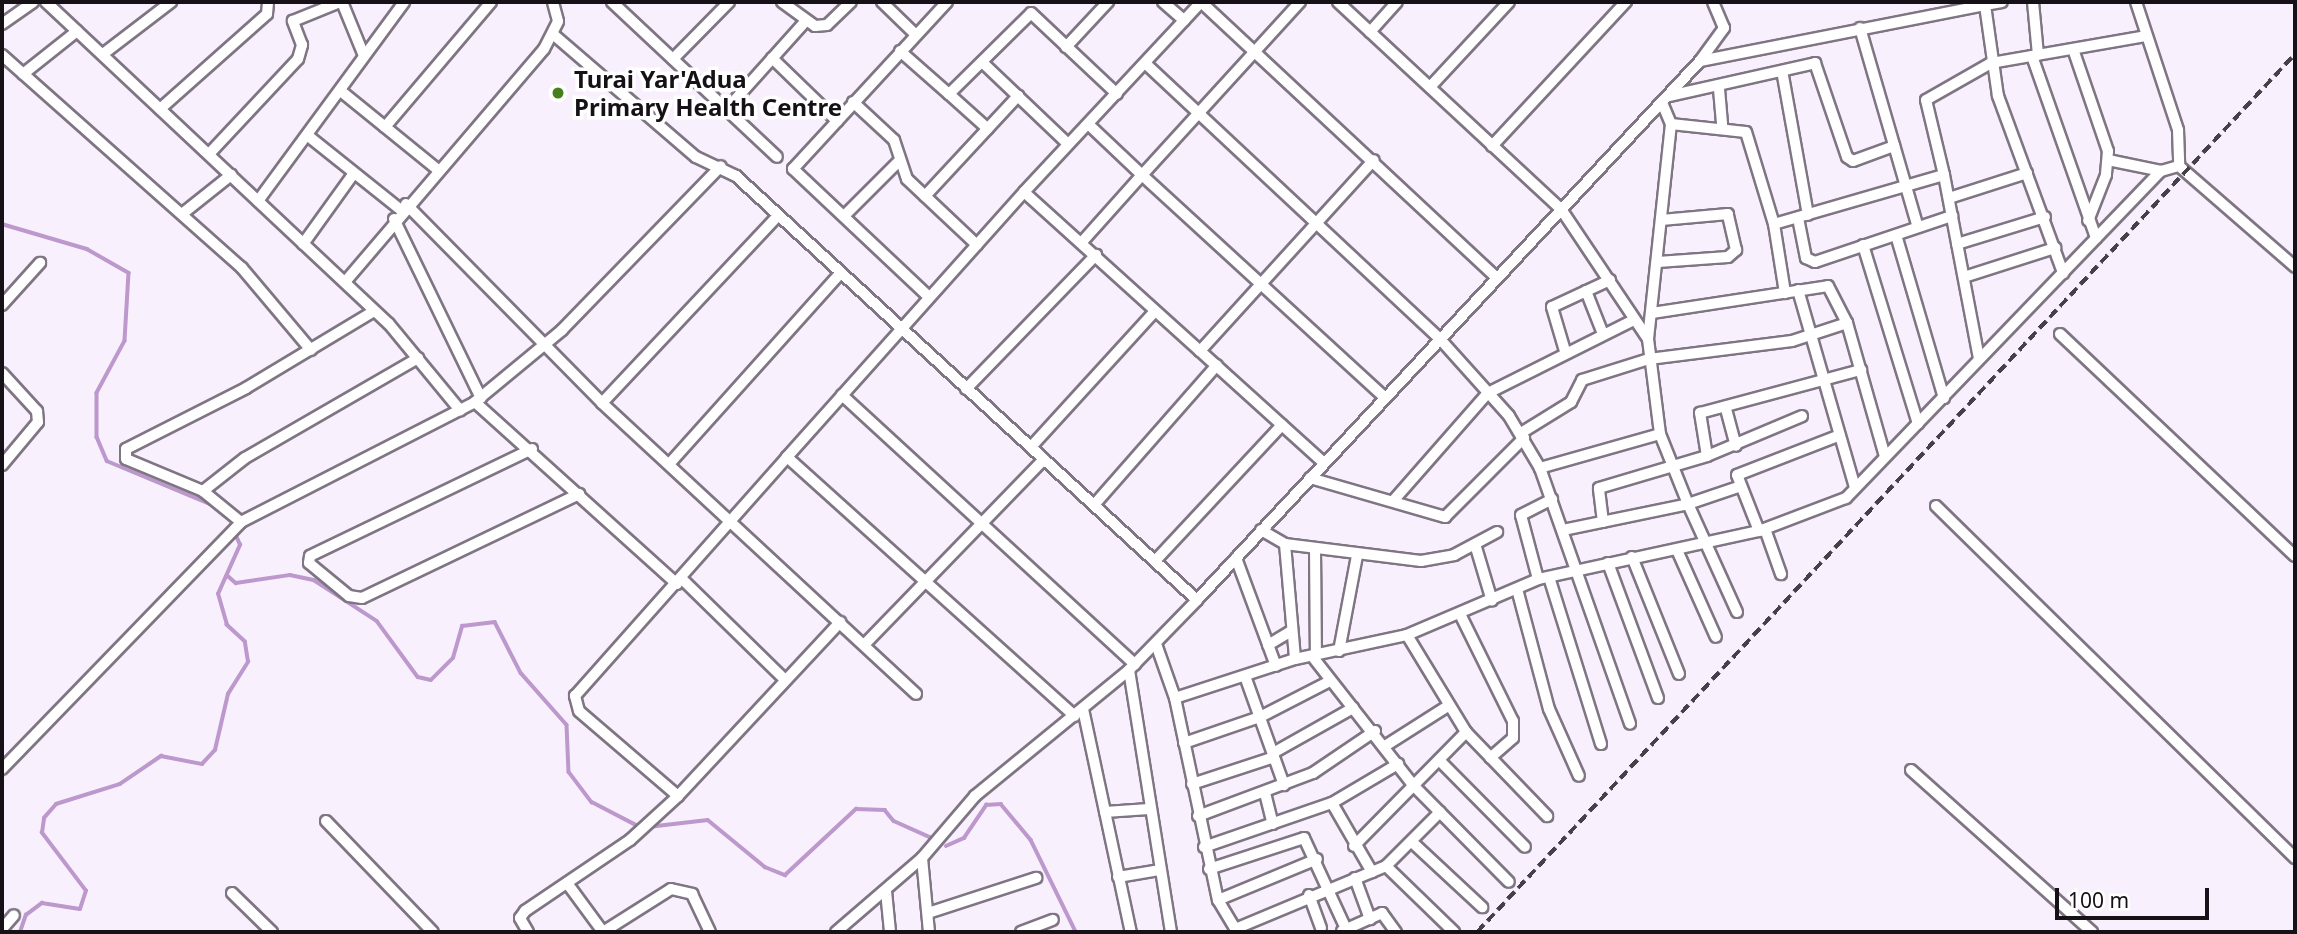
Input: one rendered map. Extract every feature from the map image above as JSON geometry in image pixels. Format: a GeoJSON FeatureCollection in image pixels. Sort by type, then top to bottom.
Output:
{"type":"FeatureCollection","features":[{"type":"Feature","properties":{"kind":"street"},"geometry":{"type":"LineString","coordinates":[[2,24],[33,2]]}},
{"type":"Feature","properties":{"kind":"street"},"geometry":{"type":"LineString","coordinates":[[50,5],[64,2]]}},
{"type":"Feature","properties":{"kind":"street"},"geometry":{"type":"LineString","coordinates":[[103,54],[171,2]]}},
{"type":"Feature","properties":{"kind":"street"},"geometry":{"type":"LineString","coordinates":[[160,109],[267,14],[268,2]]}},
{"type":"Feature","properties":{"kind":"street"},"geometry":{"type":"LineString","coordinates":[[209,154],[298,59],[302,45],[293,21],[341,2],[363,56]]}},
{"type":"Feature","properties":{"kind":"street"},"geometry":{"type":"LineString","coordinates":[[258,201],[342,92],[363,56],[404,2]]}},
{"type":"Feature","properties":{"kind":"street"},"geometry":{"type":"LineString","coordinates":[[385,127],[491,2]]}},
{"type":"Feature","properties":{"kind":"street"},"geometry":{"type":"LineString","coordinates":[[345,282],[400,211],[554,35],[553,2]]}},
{"type":"Feature","properties":{"kind":"street"},"geometry":{"type":"LineString","coordinates":[[612,2],[777,157]]}},
{"type":"Feature","properties":{"kind":"street"},"geometry":{"type":"LineString","coordinates":[[710,2],[720,11]]}},
{"type":"Feature","properties":{"kind":"street"},"geometry":{"type":"LineString","coordinates":[[673,59],[729,2]]}},
{"type":"Feature","properties":{"kind":"street"},"geometry":{"type":"LineString","coordinates":[[782,2],[804,23],[827,24],[851,2]]}},
{"type":"Feature","properties":{"kind":"street"},"geometry":{"type":"LineString","coordinates":[[882,2],[915,34]]}},
{"type":"Feature","properties":{"kind":"street"},"geometry":{"type":"LineString","coordinates":[[929,297],[845,215],[793,169],[947,2]]}},
{"type":"Feature","properties":{"kind":"street"},"geometry":{"type":"LineString","coordinates":[[1066,47],[1108,2]]}},
{"type":"Feature","properties":{"kind":"street"},"geometry":{"type":"LineString","coordinates":[[1163,2],[1184,20]]}},
{"type":"Feature","properties":{"kind":"street"},"geometry":{"type":"LineString","coordinates":[[678,796],[574,702],[898,329],[1201,2],[1374,160],[1496,277]]}},
{"type":"Feature","properties":{"kind":"street"},"geometry":{"type":"LineString","coordinates":[[1082,242],[1300,2]]}},
{"type":"Feature","properties":{"kind":"street"},"geometry":{"type":"LineString","coordinates":[[1338,2],[1561,209],[1648,339]]}},
{"type":"Feature","properties":{"kind":"street"},"geometry":{"type":"LineString","coordinates":[[1370,32],[1397,2]]}},
{"type":"Feature","properties":{"kind":"street"},"geometry":{"type":"LineString","coordinates":[[1430,87],[1509,2]]}},
{"type":"Feature","properties":{"kind":"street"},"geometry":{"type":"LineString","coordinates":[[1492,146],[1626,2]]}},
{"type":"Feature","properties":{"kind":"street"},"geometry":{"type":"LineString","coordinates":[[836,932],[922,858],[975,796],[1132,667],[1197,600],[1700,61],[1724,28],[1713,2]]}},
{"type":"Feature","properties":{"kind":"street"},"geometry":{"type":"LineString","coordinates":[[1700,61],[1972,4],[2002,2]]}},
{"type":"Feature","properties":{"kind":"street"},"geometry":{"type":"LineString","coordinates":[[2033,2],[2035,55],[2088,221],[2096,238]]}},
{"type":"Feature","properties":{"kind":"street"},"geometry":{"type":"LineString","coordinates":[[2136,2],[2178,130],[2179,166],[2295,267]]}},
{"type":"Feature","properties":{"kind":"street"},"geometry":{"type":"LineString","coordinates":[[50,5],[345,282],[418,358],[460,410]]}},
{"type":"Feature","properties":{"kind":"street"},"geometry":{"type":"LineString","coordinates":[[1985,5],[1991,63],[2063,273]]}},
{"type":"Feature","properties":{"kind":"street"},"geometry":{"type":"LineString","coordinates":[[949,94],[1031,13],[1117,94]]}},
{"type":"Feature","properties":{"kind":"street"},"geometry":{"type":"LineString","coordinates":[[725,111],[804,23]]}},
{"type":"Feature","properties":{"kind":"street"},"geometry":{"type":"LineString","coordinates":[[1860,28],[1908,185],[1918,227]]}},
{"type":"Feature","properties":{"kind":"street"},"geometry":{"type":"LineString","coordinates":[[23,74],[77,31]]}},
{"type":"Feature","properties":{"kind":"street"},"geometry":{"type":"LineString","coordinates":[[554,35],[696,157],[720,166],[1197,600]]}},
{"type":"Feature","properties":{"kind":"street"},"geometry":{"type":"LineString","coordinates":[[1979,358],[1949,198],[1926,100],[1991,63],[2145,36]]}},
{"type":"Feature","properties":{"kind":"street"},"geometry":{"type":"LineString","coordinates":[[2073,49],[2108,160],[2088,221]]}},
{"type":"Feature","properties":{"kind":"street"},"geometry":{"type":"LineString","coordinates":[[900,51],[988,129]]}},
{"type":"Feature","properties":{"kind":"street"},"geometry":{"type":"LineString","coordinates":[[2,55],[242,268],[311,350]]}},
{"type":"Feature","properties":{"kind":"street"},"geometry":{"type":"LineString","coordinates":[[772,58],[837,121]]}},
{"type":"Feature","properties":{"kind":"street"},"geometry":{"type":"LineString","coordinates":[[982,62],[1068,144]]}},
{"type":"Feature","properties":{"kind":"street"},"geometry":{"type":"LineString","coordinates":[[1145,63],[1440,339],[1522,436],[1540,468],[1552,499],[1630,724]]}},
{"type":"Feature","properties":{"kind":"street"},"geometry":{"type":"LineString","coordinates":[[1666,100],[1820,66],[1850,160],[1894,146]]}},
{"type":"Feature","properties":{"kind":"street"},"geometry":{"type":"LineString","coordinates":[[1783,76],[1809,261],[1952,216]]}},
{"type":"Feature","properties":{"kind":"street"},"geometry":{"type":"LineString","coordinates":[[1719,89],[1722,127]]}},
{"type":"Feature","properties":{"kind":"street"},"geometry":{"type":"LineString","coordinates":[[342,92],[438,170]]}},
{"type":"Feature","properties":{"kind":"street"},"geometry":{"type":"LineString","coordinates":[[925,196],[1018,96]]}},
{"type":"Feature","properties":{"kind":"street"},"geometry":{"type":"LineString","coordinates":[[1666,100],[1671,124],[1648,359],[1660,434],[1671,470],[1737,612]]}},
{"type":"Feature","properties":{"kind":"street"},"geometry":{"type":"LineString","coordinates":[[853,102],[894,140],[898,162],[925,196],[977,245]]}},
{"type":"Feature","properties":{"kind":"street"},"geometry":{"type":"LineString","coordinates":[[1088,124],[1385,398]]}},
{"type":"Feature","properties":{"kind":"street"},"geometry":{"type":"LineString","coordinates":[[1671,124],[1722,127],[1746,132],[1774,223],[1785,293]]}},
{"type":"Feature","properties":{"kind":"street"},"geometry":{"type":"LineString","coordinates":[[307,135],[400,211],[602,403],[733,519],[916,694]]}},
{"type":"Feature","properties":{"kind":"street"},"geometry":{"type":"LineString","coordinates":[[1200,351],[1374,160]]}},
{"type":"Feature","properties":{"kind":"street"},"geometry":{"type":"LineString","coordinates":[[2108,160],[2161,171],[2179,166]]}},
{"type":"Feature","properties":{"kind":"street"},"geometry":{"type":"LineString","coordinates":[[845,215],[898,162]]}},
{"type":"Feature","properties":{"kind":"street"},"geometry":{"type":"LineString","coordinates":[[2,769],[238,525],[478,400],[545,346],[720,166]]}},
{"type":"Feature","properties":{"kind":"street"},"geometry":{"type":"LineString","coordinates":[[1175,698],[1295,659],[1407,635],[1461,616],[1543,578],[1632,557],[1704,544],[1819,512],[1855,488],[2161,171]]}},
{"type":"Feature","properties":{"kind":"street"},"geometry":{"type":"LineString","coordinates":[[303,244],[355,173]]}},
{"type":"Feature","properties":{"kind":"street"},"geometry":{"type":"LineString","coordinates":[[1949,198],[2027,173]]}},
{"type":"Feature","properties":{"kind":"street"},"geometry":{"type":"LineString","coordinates":[[182,214],[230,175]]}},
{"type":"Feature","properties":{"kind":"street"},"geometry":{"type":"LineString","coordinates":[[1774,223],[1803,217],[1944,175]]}},
{"type":"Feature","properties":{"kind":"street"},"geometry":{"type":"LineString","coordinates":[[1024,192],[1324,463]]}},
{"type":"Feature","properties":{"kind":"street"},"geometry":{"type":"LineString","coordinates":[[400,211],[478,400],[784,679]]}},
{"type":"Feature","properties":{"kind":"street"},"geometry":{"type":"LineString","coordinates":[[1658,262],[1728,257],[1736,250],[1728,214],[1661,220]]}},
{"type":"Feature","properties":{"kind":"street"},"geometry":{"type":"LineString","coordinates":[[1957,244],[2045,217]]}},
{"type":"Feature","properties":{"kind":"street"},"geometry":{"type":"LineString","coordinates":[[602,403],[776,218]]}},
{"type":"Feature","properties":{"kind":"street"},"geometry":{"type":"LineString","coordinates":[[1896,234],[1944,398]]}},
{"type":"Feature","properties":{"kind":"street"},"geometry":{"type":"LineString","coordinates":[[1863,246],[1918,424]]}},
{"type":"Feature","properties":{"kind":"street"},"geometry":{"type":"LineString","coordinates":[[1964,277],[2054,248]]}},
{"type":"Feature","properties":{"kind":"street"},"geometry":{"type":"LineString","coordinates":[[966,389],[1096,255]]}},
{"type":"Feature","properties":{"kind":"street"},"geometry":{"type":"LineString","coordinates":[[2,305],[40,263]]}},
{"type":"Feature","properties":{"kind":"street"},"geometry":{"type":"LineString","coordinates":[[671,462],[838,276]]}},
{"type":"Feature","properties":{"kind":"street"},"geometry":{"type":"LineString","coordinates":[[1565,351],[1550,311],[1610,279]]}},
{"type":"Feature","properties":{"kind":"street"},"geometry":{"type":"LineString","coordinates":[[1652,313],[1828,285],[1847,323],[1885,456]]}},
{"type":"Feature","properties":{"kind":"street"},"geometry":{"type":"LineString","coordinates":[[1798,290],[1855,488]]}},
{"type":"Feature","properties":{"kind":"street"},"geometry":{"type":"LineString","coordinates":[[1586,291],[1603,334]]}},
{"type":"Feature","properties":{"kind":"street"},"geometry":{"type":"LineString","coordinates":[[238,525],[203,491],[127,459],[126,449],[311,350],[374,311]]}},
{"type":"Feature","properties":{"kind":"street"},"geometry":{"type":"LineString","coordinates":[[1031,447],[1155,311]]}},
{"type":"Feature","properties":{"kind":"street"},"geometry":{"type":"LineString","coordinates":[[1393,501],[1488,393],[1565,351],[1634,320]]}},
{"type":"Feature","properties":{"kind":"street"},"geometry":{"type":"LineString","coordinates":[[1310,478],[1445,517],[1522,436],[1571,402],[1582,380],[1648,359],[1812,336],[1847,323]]}},
{"type":"Feature","properties":{"kind":"street"},"geometry":{"type":"LineString","coordinates":[[2060,334],[2295,556]]}},
{"type":"Feature","properties":{"kind":"street"},"geometry":{"type":"LineString","coordinates":[[203,491],[245,457],[418,358]]}},
{"type":"Feature","properties":{"kind":"street"},"geometry":{"type":"LineString","coordinates":[[1094,505],[1217,365]]}},
{"type":"Feature","properties":{"kind":"street"},"geometry":{"type":"LineString","coordinates":[[1707,456],[1698,417],[1861,370]]}},
{"type":"Feature","properties":{"kind":"street"},"geometry":{"type":"LineString","coordinates":[[2,373],[37,411],[38,422],[2,465]]}},
{"type":"Feature","properties":{"kind":"street"},"geometry":{"type":"LineString","coordinates":[[842,395],[984,521],[1132,667],[1149,808],[1171,932]]}},
{"type":"Feature","properties":{"kind":"street"},"geometry":{"type":"LineString","coordinates":[[1726,409],[1735,446]]}},
{"type":"Feature","properties":{"kind":"street"},"geometry":{"type":"LineString","coordinates":[[1603,522],[1599,488],[1671,470],[1735,446],[1802,416]]}},
{"type":"Feature","properties":{"kind":"street"},"geometry":{"type":"LineString","coordinates":[[1155,561],[1282,425]]}},
{"type":"Feature","properties":{"kind":"street"},"geometry":{"type":"LineString","coordinates":[[1540,468],[1660,434]]}},
{"type":"Feature","properties":{"kind":"street"},"geometry":{"type":"LineString","coordinates":[[1781,574],[1762,530],[1738,487],[1737,475],[1840,435]]}},
{"type":"Feature","properties":{"kind":"street"},"geometry":{"type":"LineString","coordinates":[[533,449],[310,556],[309,563],[349,596],[362,598],[579,494]]}},
{"type":"Feature","properties":{"kind":"street"},"geometry":{"type":"LineString","coordinates":[[787,457],[924,585],[1079,712],[1105,812],[1131,932]]}},
{"type":"Feature","properties":{"kind":"street"},"geometry":{"type":"LineString","coordinates":[[865,644],[1044,459]]}},
{"type":"Feature","properties":{"kind":"street"},"geometry":{"type":"LineString","coordinates":[[1563,530],[1688,504],[1738,487]]}},
{"type":"Feature","properties":{"kind":"street"},"geometry":{"type":"LineString","coordinates":[[1552,499],[1521,515],[1601,744]]}},
{"type":"Feature","properties":{"kind":"street"},"geometry":{"type":"LineString","coordinates":[[1936,506],[2295,858]]}},
{"type":"Feature","properties":{"kind":"street"},"geometry":{"type":"LineString","coordinates":[[1261,530],[1285,544],[1357,556],[1421,561],[1475,544],[1497,532]]}},
{"type":"Feature","properties":{"kind":"street"},"geometry":{"type":"LineString","coordinates":[[1285,544],[1295,659]]}},
{"type":"Feature","properties":{"kind":"street"},"geometry":{"type":"LineString","coordinates":[[1475,544],[1492,601]]}},
{"type":"Feature","properties":{"kind":"street"},"geometry":{"type":"LineString","coordinates":[[1315,549],[1314,656],[1330,681],[1375,731],[1413,785],[1509,882]]}},
{"type":"Feature","properties":{"kind":"street"},"geometry":{"type":"LineString","coordinates":[[1677,550],[1716,637]]}},
{"type":"Feature","properties":{"kind":"street"},"geometry":{"type":"LineString","coordinates":[[1339,651],[1357,556]]}},
{"type":"Feature","properties":{"kind":"street"},"geometry":{"type":"LineString","coordinates":[[1632,557],[1679,674]]}},
{"type":"Feature","properties":{"kind":"street"},"geometry":{"type":"LineString","coordinates":[[1236,558],[1276,666]]}},
{"type":"Feature","properties":{"kind":"street"},"geometry":{"type":"LineString","coordinates":[[1608,563],[1658,698]]}},
{"type":"Feature","properties":{"kind":"street"},"geometry":{"type":"LineString","coordinates":[[1517,589],[1549,709],[1578,776]]}},
{"type":"Feature","properties":{"kind":"street"},"geometry":{"type":"LineString","coordinates":[[1461,616],[1513,721],[1513,738],[1490,758]]}},
{"type":"Feature","properties":{"kind":"street"},"geometry":{"type":"LineString","coordinates":[[528,932],[520,918],[631,840],[678,796],[784,679],[840,622]]}},
{"type":"Feature","properties":{"kind":"street"},"geometry":{"type":"LineString","coordinates":[[1268,645],[1291,631]]}},
{"type":"Feature","properties":{"kind":"street"},"geometry":{"type":"LineString","coordinates":[[1407,635],[1447,706],[1466,732],[1547,816]]}},
{"type":"Feature","properties":{"kind":"street"},"geometry":{"type":"LineString","coordinates":[[1156,643],[1175,698],[1209,869],[1218,900],[1236,931],[1308,895],[1387,866],[1440,812]]}},
{"type":"Feature","properties":{"kind":"street"},"geometry":{"type":"LineString","coordinates":[[1245,676],[1284,785]]}},
{"type":"Feature","properties":{"kind":"street"},"geometry":{"type":"LineString","coordinates":[[1184,743],[1260,717],[1330,681]]}},
{"type":"Feature","properties":{"kind":"street"},"geometry":{"type":"LineString","coordinates":[[1385,746],[1447,706]]}},
{"type":"Feature","properties":{"kind":"street"},"geometry":{"type":"LineString","coordinates":[[1192,784],[1273,755],[1353,708]]}},
{"type":"Feature","properties":{"kind":"street"},"geometry":{"type":"LineString","coordinates":[[1198,816],[1284,785],[1375,731]]}},
{"type":"Feature","properties":{"kind":"street"},"geometry":{"type":"LineString","coordinates":[[1354,846],[1466,732]]}},
{"type":"Feature","properties":{"kind":"street"},"geometry":{"type":"LineString","coordinates":[[1438,760],[1525,848]]}},
{"type":"Feature","properties":{"kind":"street"},"geometry":{"type":"LineString","coordinates":[[1204,847],[1332,803],[1398,764]]}},
{"type":"Feature","properties":{"kind":"street"},"geometry":{"type":"LineString","coordinates":[[1911,770],[2092,932]]}},
{"type":"Feature","properties":{"kind":"street"},"geometry":{"type":"LineString","coordinates":[[1265,793],[1273,824]]}},
{"type":"Feature","properties":{"kind":"street"},"geometry":{"type":"LineString","coordinates":[[1332,803],[1354,846],[1372,872]]}},
{"type":"Feature","properties":{"kind":"street"},"geometry":{"type":"LineString","coordinates":[[1105,812],[1149,808]]}},
{"type":"Feature","properties":{"kind":"street"},"geometry":{"type":"LineString","coordinates":[[326,821],[433,932]]}},
{"type":"Feature","properties":{"kind":"street"},"geometry":{"type":"LineString","coordinates":[[1209,869],[1298,837],[1307,840],[1330,886],[1343,931],[1359,928],[1370,919],[1388,913],[1395,932]]}},
{"type":"Feature","properties":{"kind":"street"},"geometry":{"type":"LineString","coordinates":[[1412,842],[1482,907]]}},
{"type":"Feature","properties":{"kind":"street"},"geometry":{"type":"LineString","coordinates":[[922,858],[929,932]]}},
{"type":"Feature","properties":{"kind":"street"},"geometry":{"type":"LineString","coordinates":[[1218,900],[1317,859]]}},
{"type":"Feature","properties":{"kind":"street"},"geometry":{"type":"LineString","coordinates":[[1387,866],[1454,932]]}},
{"type":"Feature","properties":{"kind":"street"},"geometry":{"type":"LineString","coordinates":[[1118,877],[1160,870]]}},
{"type":"Feature","properties":{"kind":"street"},"geometry":{"type":"LineString","coordinates":[[928,913],[1036,878]]}},
{"type":"Feature","properties":{"kind":"street"},"geometry":{"type":"LineString","coordinates":[[1355,878],[1370,919]]}},
{"type":"Feature","properties":{"kind":"street"},"geometry":{"type":"LineString","coordinates":[[567,883],[603,932],[671,889],[692,894],[710,932]]}},
{"type":"Feature","properties":{"kind":"street"},"geometry":{"type":"LineString","coordinates":[[886,891],[890,932]]}},
{"type":"Feature","properties":{"kind":"street"},"geometry":{"type":"LineString","coordinates":[[232,893],[272,932]]}},
{"type":"Feature","properties":{"kind":"street"},"geometry":{"type":"LineString","coordinates":[[1308,895],[1323,930],[1309,932]]}},
{"type":"Feature","properties":{"kind":"street"},"geometry":{"type":"LineString","coordinates":[[2,929],[14,915]]}},
{"type":"Feature","properties":{"kind":"street"},"geometry":{"type":"LineString","coordinates":[[1021,932],[1053,919]]}},
{"type":"Feature","properties":{"kind":"waterway"},"geometry":{"type":"LineString","coordinates":[[2,224],[87,249],[129,273],[125,341],[97,393],[97,437],[107,461],[215,506]]}},
{"type":"Feature","properties":{"kind":"waterway"},"geometry":{"type":"LineString","coordinates":[[20,932],[26,915],[42,903],[80,909],[86,891],[42,833],[44,818],[56,804],[120,784],[161,756],[202,764],[215,750],[228,694],[248,662],[245,642],[227,625],[218,594],[240,545],[235,534]]}},
{"type":"Feature","properties":{"kind":"waterway"},"geometry":{"type":"LineString","coordinates":[[227,575],[236,583],[290,575],[314,580],[377,621],[418,677],[431,680],[453,658],[462,626],[495,622],[521,673],[567,725],[569,772],[592,802],[640,827]]}},
{"type":"Feature","properties":{"kind":"waterway"},"geometry":{"type":"LineString","coordinates":[[946,846],[964,838],[986,805],[1001,804],[1031,840],[1076,932]]}},
{"type":"Feature","properties":{"kind":"waterway"},"geometry":{"type":"LineString","coordinates":[[648,827],[708,820],[765,867],[785,875],[856,809],[885,810],[894,821],[932,838]]}},
{"type":"Feature","properties":{"kind":"railway"},"geometry":{"type":"LineString","coordinates":[[1477,932],[2295,54]]}},
{"type":"Feature","properties":{"kind":"place","name":"Turai Yar'Adua Primary Health Centre"},"geometry":{"type":"Point","coordinates":[558,93]}}]}
